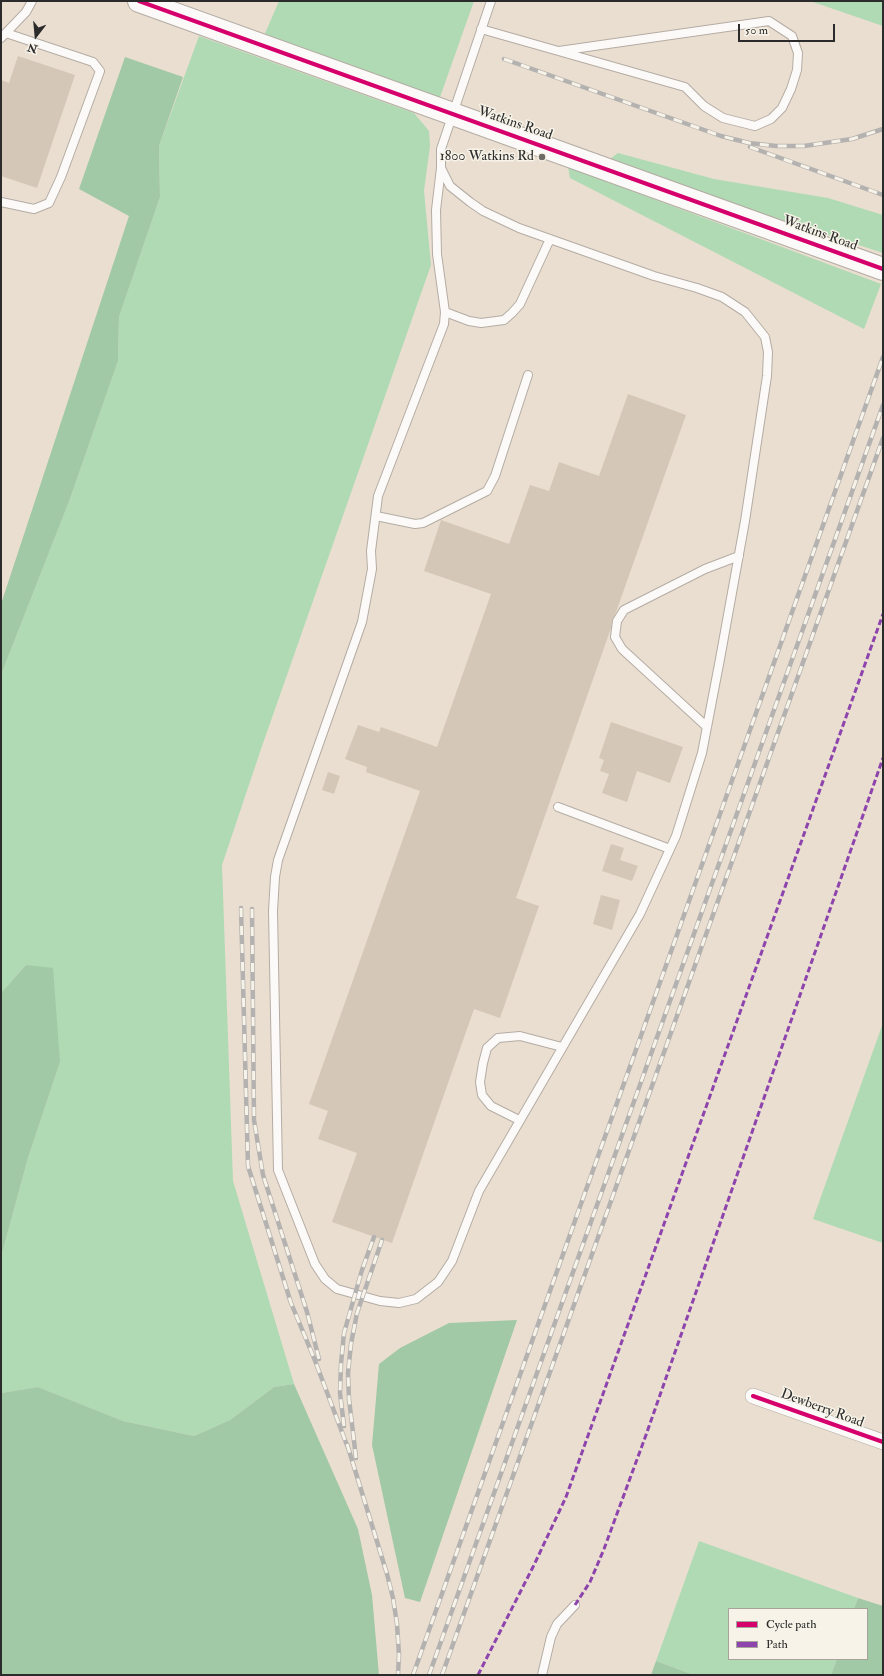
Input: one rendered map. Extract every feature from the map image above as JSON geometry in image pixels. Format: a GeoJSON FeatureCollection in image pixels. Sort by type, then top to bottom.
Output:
{"type":"FeatureCollection","features":[{"type":"Feature","properties":{"kind":"street","name":"Watkins Road"},"geometry":{"type":"LineString","coordinates":[[139,1],[879,267]]}},
{"type":"Feature","properties":{"kind":"street","name":"Dewberry Road"},"geometry":{"type":"LineString","coordinates":[[753,1396],[883,1442]]}},
{"type":"Feature","properties":{"kind":"lane"},"geometry":{"type":"LineString","coordinates":[[1,202],[34,209],[49,203],[61,177],[100,71],[93,62],[3,35],[26,12],[32,1]]}},
{"type":"Feature","properties":{"kind":"lane"},"geometry":{"type":"LineString","coordinates":[[441,168],[450,186],[470,202],[483,211],[520,228],[654,276],[722,297],[745,312],[765,337],[768,352],[767,376],[739,556],[707,728],[702,753],[676,836],[640,914],[479,1191],[452,1261],[438,1282],[416,1299],[399,1303],[380,1301],[337,1289],[325,1279],[315,1264],[278,1170],[273,953],[275,877],[278,860],[362,622],[372,569],[371,551],[378,496],[444,324],[445,312],[437,254],[436,210],[441,168],[441,149],[491,1]]}},
{"type":"Feature","properties":{"kind":"lane"},"geometry":{"type":"LineString","coordinates":[[481,29],[685,87],[704,106],[723,118],[755,126],[771,119],[782,108],[791,89],[797,70],[798,53],[792,36],[769,21],[559,51]]}},
{"type":"Feature","properties":{"kind":"lane"},"geometry":{"type":"LineString","coordinates":[[445,312],[469,321],[481,323],[504,320],[512,314],[520,304],[550,239]]}},
{"type":"Feature","properties":{"kind":"lane"},"geometry":{"type":"LineString","coordinates":[[376,516],[415,524],[423,523],[487,491],[495,476],[528,375]]}},
{"type":"Feature","properties":{"kind":"lane"},"geometry":{"type":"LineString","coordinates":[[707,728],[622,649],[615,637],[617,620],[624,610],[705,569],[739,556]]}},
{"type":"Feature","properties":{"kind":"lane"},"geometry":{"type":"LineString","coordinates":[[558,807],[670,849]]}},
{"type":"Feature","properties":{"kind":"lane"},"geometry":{"type":"LineString","coordinates":[[519,1120],[490,1106],[482,1095],[480,1082],[487,1048],[498,1038],[520,1036],[562,1047]]}},
{"type":"Feature","properties":{"kind":"lane"},"geometry":{"type":"LineString","coordinates":[[542,1675],[551,1637],[557,1624],[576,1605]]}},
{"type":"Feature","properties":{"kind":"green space"},"geometry":{"type":"Polygon","coordinates":[[[279,1],[474,1],[439,100],[263,38],[279,1]]]}},
{"type":"Feature","properties":{"kind":"green space"},"geometry":{"type":"Polygon","coordinates":[[[810,1],[883,1],[883,26],[810,1]]]}},
{"type":"Feature","properties":{"kind":"green space"},"geometry":{"type":"Polygon","coordinates":[[[199,36],[414,113],[429,131],[430,146],[424,191],[431,265],[261,749],[222,865],[233,1181],[294,1384],[274,1387],[230,1420],[194,1436],[123,1421],[38,1387],[1,1393],[1,1257],[28,1158],[60,1062],[26,965],[1,993],[1,675],[70,499],[118,361],[119,317],[160,197],[159,146],[199,36]]]}},
{"type":"Feature","properties":{"kind":"green space"},"geometry":{"type":"Polygon","coordinates":[[[125,57],[183,77],[159,146],[160,197],[119,317],[118,361],[70,499],[1,675],[1,604],[129,216],[79,189],[125,57]]]}},
{"type":"Feature","properties":{"kind":"green space"},"geometry":{"type":"Polygon","coordinates":[[[618,153],[714,179],[828,198],[883,215],[883,253],[606,162],[618,153]]]}},
{"type":"Feature","properties":{"kind":"green space"},"geometry":{"type":"Polygon","coordinates":[[[568,167],[881,284],[864,329],[570,178],[568,167]]]}},
{"type":"Feature","properties":{"kind":"green space"},"geometry":{"type":"Polygon","coordinates":[[[26,965],[53,968],[60,1062],[28,1158],[1,1257],[1,993],[26,965]]]}},
{"type":"Feature","properties":{"kind":"green space"},"geometry":{"type":"Polygon","coordinates":[[[883,1023],[883,1243],[813,1219],[883,1023]]]}},
{"type":"Feature","properties":{"kind":"green space"},"geometry":{"type":"Polygon","coordinates":[[[517,1320],[420,1602],[405,1598],[372,1445],[379,1364],[400,1348],[449,1323],[517,1320]]]}},
{"type":"Feature","properties":{"kind":"green space"},"geometry":{"type":"Polygon","coordinates":[[[294,1384],[358,1529],[372,1595],[379,1675],[1,1675],[1,1393],[38,1387],[123,1421],[194,1436],[230,1420],[274,1387],[294,1384]]]}},
{"type":"Feature","properties":{"kind":"green space"},"geometry":{"type":"Polygon","coordinates":[[[699,1541],[858,1598],[854,1608],[728,1608],[728,1660],[837,1660],[831,1675],[694,1675],[656,1661],[699,1541]]]}},
{"type":"Feature","properties":{"kind":"green space"},"geometry":{"type":"Polygon","coordinates":[[[858,1598],[883,1606],[883,1675],[831,1675],[837,1660],[868,1660],[868,1608],[854,1608],[858,1598]]]}},
{"type":"Feature","properties":{"kind":"green space"},"geometry":{"type":"Polygon","coordinates":[[[656,1661],[694,1675],[651,1675],[656,1661]]]}},
{"type":"Feature","properties":{"kind":"building"},"geometry":{"type":"Polygon","coordinates":[[[18,56],[75,75],[37,188],[1,176],[1,80],[9,83],[18,56]]]}},
{"type":"Feature","properties":{"kind":"building"},"geometry":{"type":"Polygon","coordinates":[[[628,394],[686,415],[612,620],[611,628],[516,898],[539,906],[500,1018],[474,1009],[392,1243],[332,1222],[357,1153],[318,1139],[328,1111],[309,1104],[420,791],[366,772],[367,767],[345,759],[358,725],[379,732],[381,727],[437,747],[491,594],[424,571],[441,520],[509,544],[530,485],[549,491],[559,462],[599,476],[628,394]]]}},
{"type":"Feature","properties":{"kind":"building"},"geometry":{"type":"Polygon","coordinates":[[[611,722],[683,747],[670,783],[637,771],[627,802],[602,793],[609,774],[600,771],[604,760],[599,758],[611,722]]]}},
{"type":"Feature","properties":{"kind":"building"},"geometry":{"type":"Polygon","coordinates":[[[328,772],[340,776],[334,794],[322,790],[328,772]]]}},
{"type":"Feature","properties":{"kind":"building"},"geometry":{"type":"Polygon","coordinates":[[[611,844],[624,848],[620,860],[638,866],[632,881],[602,871],[611,844]]]}},
{"type":"Feature","properties":{"kind":"building"},"geometry":{"type":"Polygon","coordinates":[[[601,895],[620,900],[612,930],[593,924],[601,895]]]}},
{"type":"Feature","properties":{"kind":"railway"},"geometry":{"type":"LineString","coordinates":[[504,59],[721,136],[749,143],[776,146],[804,146],[852,139],[883,129]]}},
{"type":"Feature","properties":{"kind":"railway"},"geometry":{"type":"LineString","coordinates":[[750,147],[883,195]]}},
{"type":"Feature","properties":{"kind":"railway"},"geometry":{"type":"LineString","coordinates":[[413,1675],[883,357]]}},
{"type":"Feature","properties":{"kind":"railway"},"geometry":{"type":"LineString","coordinates":[[429,1675],[883,405]]}},
{"type":"Feature","properties":{"kind":"railway"},"geometry":{"type":"LineString","coordinates":[[442,1675],[883,438]]}},
{"type":"Feature","properties":{"kind":"railway"},"geometry":{"type":"LineString","coordinates":[[241,908],[248,1166],[291,1303],[314,1358],[348,1448]]}},
{"type":"Feature","properties":{"kind":"railway"},"geometry":{"type":"LineString","coordinates":[[252,909],[254,1120],[263,1175],[307,1312],[319,1359]]}},
{"type":"Feature","properties":{"kind":"railway"},"geometry":{"type":"LineString","coordinates":[[344,1426],[340,1393],[344,1333],[362,1270],[374,1237]]}},
{"type":"Feature","properties":{"kind":"railway"},"geometry":{"type":"LineString","coordinates":[[356,1458],[349,1399],[348,1373],[351,1344],[357,1313],[382,1240]]}},
{"type":"Feature","properties":{"kind":"railway"},"geometry":{"type":"LineString","coordinates":[[347,1444],[393,1598],[397,1624],[399,1655],[398,1675]]}},
{"type":"Feature","properties":{"kind":"marked path"},"geometry":{"type":"LineString","coordinates":[[478,1675],[534,1565],[566,1497],[883,614]]}},
{"type":"Feature","properties":{"kind":"marked path"},"geometry":{"type":"LineString","coordinates":[[575,1605],[590,1582],[604,1549],[646,1435],[883,758]]}},
{"type":"Feature","properties":{"kind":"cycle path"},"geometry":{"type":"LineString","coordinates":[[139,1],[883,269]]}},
{"type":"Feature","properties":{"kind":"cycle path"},"geometry":{"type":"LineString","coordinates":[[753,1396],[883,1442]]}},
{"type":"Feature","properties":{"kind":"place","name":"1800 Watkins Rd"},"geometry":{"type":"Point","coordinates":[542,157]}}]}
